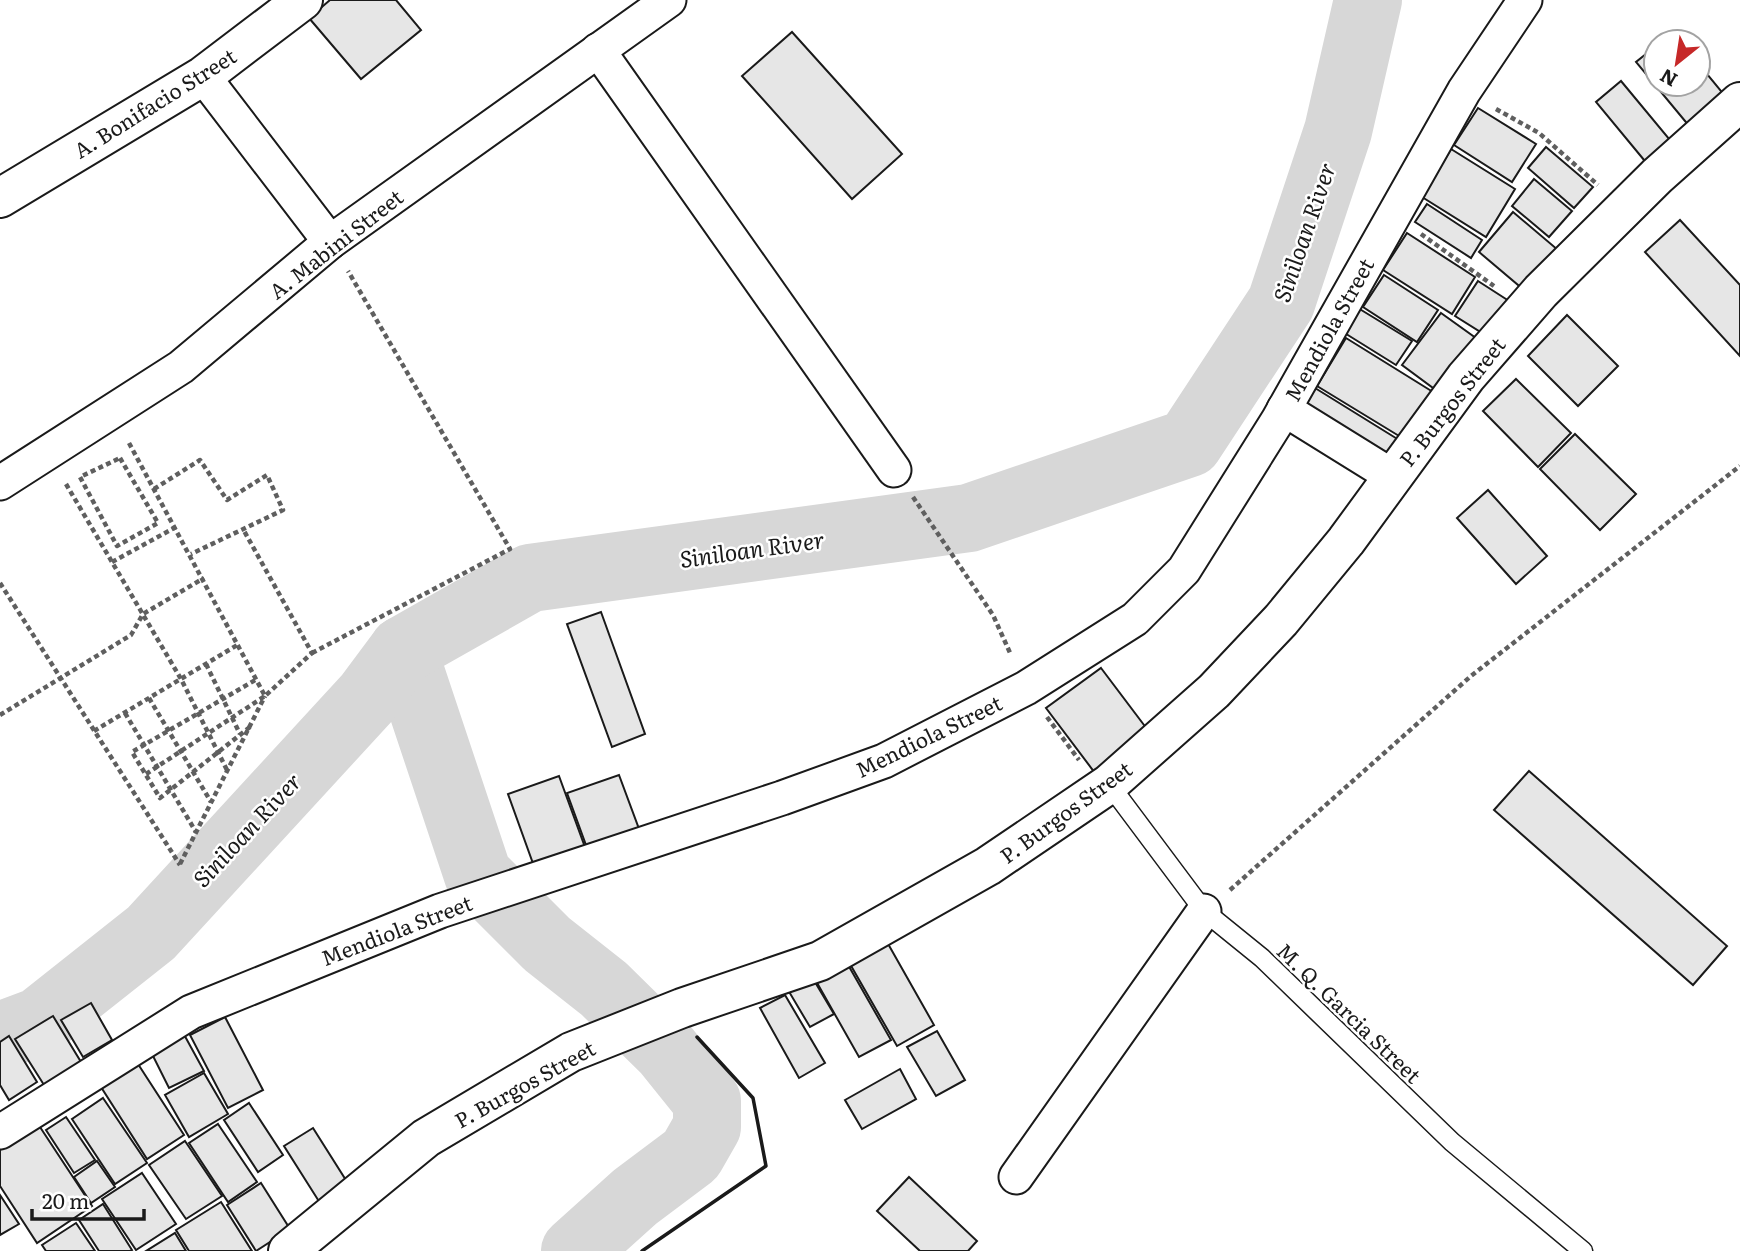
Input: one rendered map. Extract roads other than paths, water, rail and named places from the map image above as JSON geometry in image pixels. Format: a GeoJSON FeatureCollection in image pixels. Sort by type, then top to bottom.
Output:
{"type":"FeatureCollection","features":[{"type":"Feature","properties":{"kind":"main road","name":"A. Bonifacio Street"},"geometry":{"type":"LineString","coordinates":[[0,198],[203,76],[303,0]]}},
{"type":"Feature","properties":{"kind":"main road","name":"P. Burgos Street"},"geometry":{"type":"LineString","coordinates":[[288,1251],[426,1138],[571,1052],[682,1008],[820,961],[988,866],[1105,787],[1214,691],[1281,620],[1346,541],[1466,377],[1526,309],[1624,208],[1740,102]]}},
{"type":"Feature","properties":{"kind":"street","name":"A. Mabini Street"},"geometry":{"type":"LineString","coordinates":[[0,483],[181,367],[330,242],[669,0]]}},
{"type":"Feature","properties":{"kind":"street","name":"Mendiola Street"},"geometry":{"type":"LineString","coordinates":[[0,1132],[191,1012],[440,911],[782,798],[884,761],[1026,688],[1135,619],[1184,570],[1284,409],[1464,91],[1525,0]]}},
{"type":"Feature","properties":{"kind":"street"},"geometry":{"type":"LineString","coordinates":[[598,50],[894,470]]}},
{"type":"Feature","properties":{"kind":"street"},"geometry":{"type":"LineString","coordinates":[[203,76],[330,242]]}},
{"type":"Feature","properties":{"kind":"street"},"geometry":{"type":"LineString","coordinates":[[1284,409],[1392,476]]}},
{"type":"Feature","properties":{"kind":"street"},"geometry":{"type":"LineString","coordinates":[[1016,1177],[1204,911]]}},
{"type":"Feature","properties":{"kind":"lane","name":"M. Q. Garcia Street"},"geometry":{"type":"LineString","coordinates":[[1105,787],[1204,911],[1262,958],[1452,1142],[1583,1251]]}},
{"type":"Feature","properties":{"kind":"waterway","name":"Siniloan River"},"geometry":{"type":"LineString","coordinates":[[0,1036],[40,1021],[151,933],[368,697],[403,650],[530,578],[969,518],[1189,443],[1281,303],[1338,131],[1368,0]]}},
{"type":"Feature","properties":{"kind":"waterway"},"geometry":{"type":"LineString","coordinates":[[403,650],[478,875],[547,944],[604,989],[666,1050],[707,1101],[707,1127],[691,1155],[635,1197],[575,1251]]}}]}
